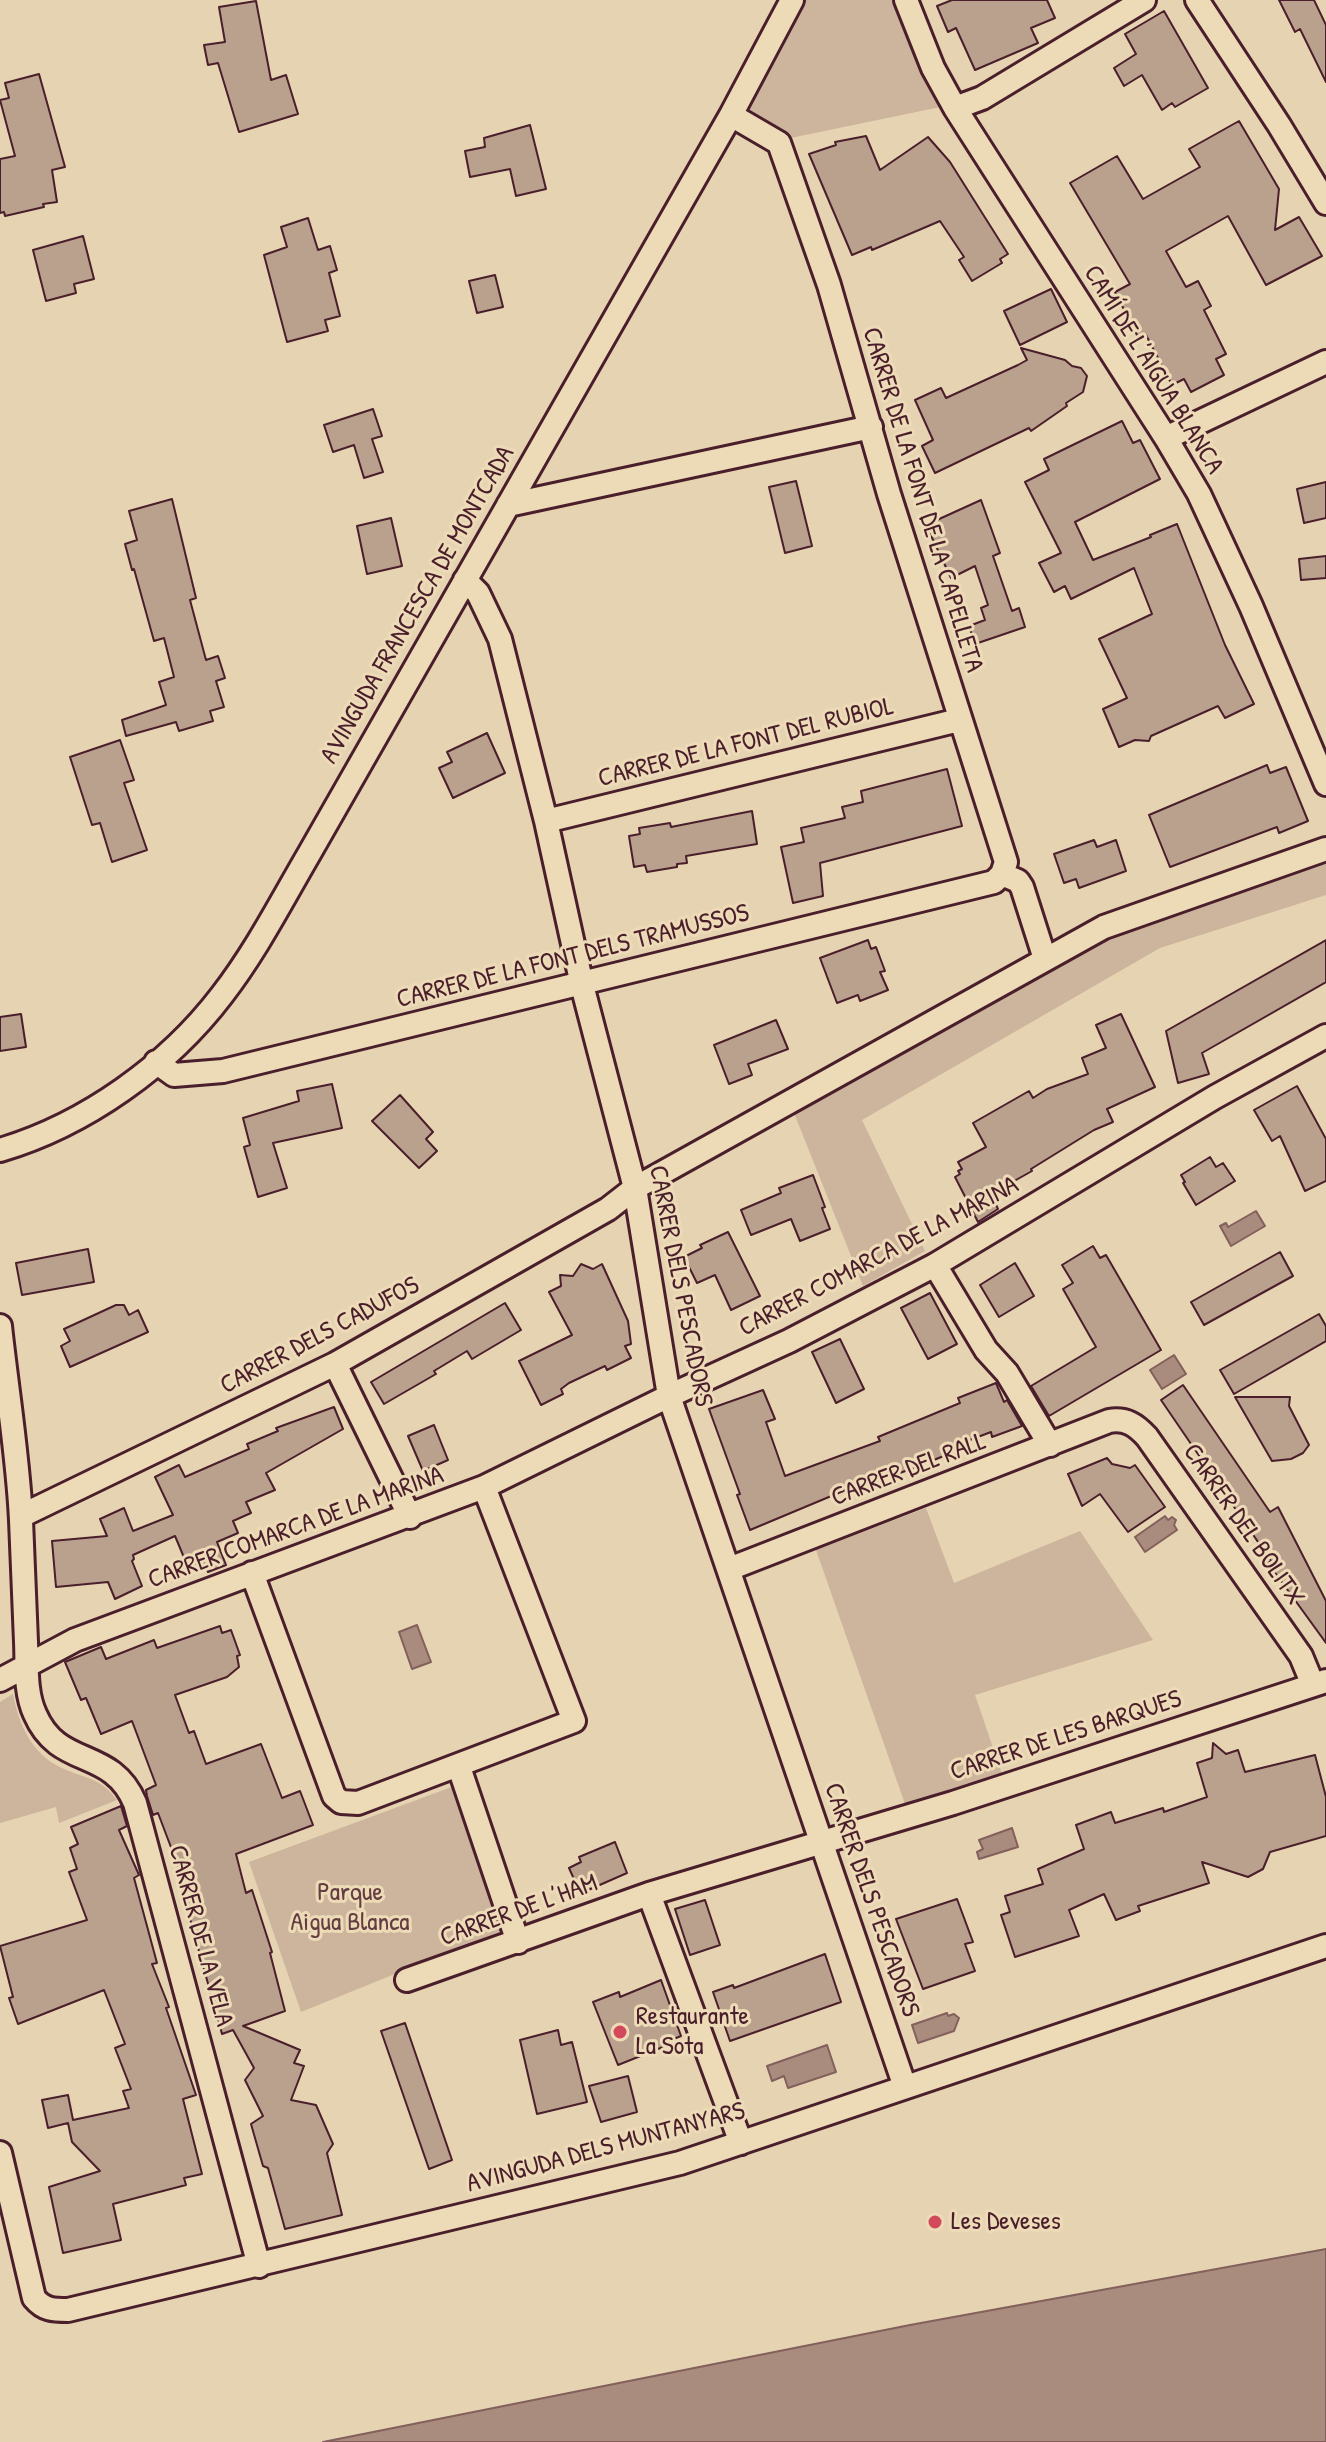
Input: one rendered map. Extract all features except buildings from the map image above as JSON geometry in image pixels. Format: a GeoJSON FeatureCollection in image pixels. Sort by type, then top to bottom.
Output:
{"type":"FeatureCollection","features":[{"type":"Feature","properties":{"kind":"street","name":"AVINGUDA FRANCESCA DE MONTCADA"},"geometry":{"type":"LineString","coordinates":[[0,1150],[21,1144],[92,1109],[121,1090],[186,1035],[222,996],[255,947],[508,505],[731,115],[792,0]]}},
{"type":"Feature","properties":{"kind":"street","name":"CAMÍ DE L’AIGUA BLANCA"},"geometry":{"type":"LineString","coordinates":[[906,0],[933,68],[955,108],[1166,438],[1218,533],[1326,784]]}},
{"type":"Feature","properties":{"kind":"street"},"geometry":{"type":"LineString","coordinates":[[955,108],[982,98],[1144,0]]}},
{"type":"Feature","properties":{"kind":"street"},"geometry":{"type":"LineString","coordinates":[[1197,0],[1326,203]]}},
{"type":"Feature","properties":{"kind":"street","name":"CARRER DE LA FONT DE LA CAPELLETA"},"geometry":{"type":"LineString","coordinates":[[731,115],[779,143],[829,285],[959,720],[1006,862],[1002,874]]}},
{"type":"Feature","properties":{"kind":"street"},"geometry":{"type":"LineString","coordinates":[[1166,438],[1326,362]]}},
{"type":"Feature","properties":{"kind":"street"},"geometry":{"type":"LineString","coordinates":[[508,505],[871,427]]}},
{"type":"Feature","properties":{"kind":"street","name":"CARRER DELS PESCADORS"},"geometry":{"type":"LineString","coordinates":[[465,580],[478,593],[500,639],[546,821],[582,985],[635,1188],[669,1396],[905,2087]]}},
{"type":"Feature","properties":{"kind":"street","name":"CARRER DE LA FONT DEL RUBIOL"},"geometry":{"type":"LineString","coordinates":[[546,821],[959,720]]}},
{"type":"Feature","properties":{"kind":"street","name":"CARRER DELS CADUFOS"},"geometry":{"type":"LineString","coordinates":[[21,1516],[335,1364],[608,1209],[635,1188],[1113,923],[1326,849]]}},
{"type":"Feature","properties":{"kind":"street"},"geometry":{"type":"LineString","coordinates":[[1002,874],[1018,881],[1022,887],[1045,959]]}},
{"type":"Feature","properties":{"kind":"street","name":"CARRER DE LA FONT DELS TRAMUSSOS"},"geometry":{"type":"LineString","coordinates":[[156,1062],[174,1075],[223,1071],[994,882],[1002,874]]}},
{"type":"Feature","properties":{"kind":"street","name":"CARRER COMARCA DE LA MARINA"},"geometry":{"type":"LineString","coordinates":[[0,1680],[75,1640],[484,1487],[831,1321],[935,1265],[1215,1097],[1326,1036]]}},
{"type":"Feature","properties":{"kind":"street"},"geometry":{"type":"LineString","coordinates":[[935,1265],[986,1350],[1007,1373],[1050,1445]]}},
{"type":"Feature","properties":{"kind":"street","name":"CARRER DE LA VELA"},"geometry":{"type":"LineString","coordinates":[[0,1326],[21,1516],[27,1666],[34,1713],[43,1729],[66,1751],[114,1772],[123,1781],[135,1803],[259,2266]]}},
{"type":"Feature","properties":{"kind":"street"},"geometry":{"type":"LineString","coordinates":[[335,1364],[410,1517]]}},
{"type":"Feature","properties":{"kind":"street","name":"CARRER DEL RALL"},"geometry":{"type":"LineString","coordinates":[[729,1569],[1109,1421]]}},
{"type":"Feature","properties":{"kind":"street","name":"CARRER DEL BOLITX"},"geometry":{"type":"LineString","coordinates":[[1109,1421],[1136,1424],[1147,1437],[1320,1683]]}},
{"type":"Feature","properties":{"kind":"street"},"geometry":{"type":"LineString","coordinates":[[252,1573],[334,1796],[341,1802],[358,1803],[459,1767],[574,1721],[484,1487]]}},
{"type":"Feature","properties":{"kind":"street","name":"CARRER DE LES BARQUES"},"geometry":{"type":"LineString","coordinates":[[822,1842],[953,1803],[1320,1683]]}},
{"type":"Feature","properties":{"kind":"street"},"geometry":{"type":"LineString","coordinates":[[459,1767],[518,1942]]}},
{"type":"Feature","properties":{"kind":"street","name":"CARRER DE L’HAM"},"geometry":{"type":"LineString","coordinates":[[407,1980],[649,1894],[822,1842]]}},
{"type":"Feature","properties":{"kind":"street"},"geometry":{"type":"LineString","coordinates":[[649,1894],[741,2143]]}},
{"type":"Feature","properties":{"kind":"street","name":"AVINGUDA DELS MUNTANYARS"},"geometry":{"type":"LineString","coordinates":[[0,2153],[34,2298],[40,2306],[51,2310],[68,2310],[680,2163],[1326,1946]]}},
{"type":"Feature","properties":{"kind":"green space"},"geometry":{"type":"Polygon","coordinates":[[[795,0],[902,0],[950,105],[781,140],[735,115],[795,0]]]}},
{"type":"Feature","properties":{"kind":"green space"},"geometry":{"type":"Polygon","coordinates":[[[1326,858],[1326,895],[1160,948],[862,1120],[925,1251],[863,1286],[794,1113],[1104,936],[1326,858]]]}},
{"type":"Feature","properties":{"kind":"green space"},"geometry":{"type":"Polygon","coordinates":[[[926,1508],[954,1583],[1080,1531],[1153,1640],[975,1695],[1002,1774],[905,1804],[816,1550],[926,1508]]]}},
{"type":"Feature","properties":{"kind":"green space"},"geometry":{"type":"Polygon","coordinates":[[[13,1694],[19,1717],[36,1748],[53,1763],[99,1783],[117,1800],[59,1823],[56,1807],[0,1823],[0,1702],[13,1694]]]}},
{"type":"Feature","properties":{"kind":"green space","name":"Parque Aigua Blanca"},"geometry":{"type":"Polygon","coordinates":[[[457,1785],[501,1931],[301,2012],[249,1862],[457,1785]]]}},
{"type":"Feature","properties":{"kind":"shaded area"},"geometry":{"type":"Polygon","coordinates":[[[1256,1211],[1265,1226],[1231,1246],[1220,1226],[1226,1223],[1228,1227],[1256,1211]]]}},
{"type":"Feature","properties":{"kind":"shaded area"},"geometry":{"type":"Polygon","coordinates":[[[1174,1355],[1186,1374],[1162,1389],[1150,1370],[1174,1355]]]}},
{"type":"Feature","properties":{"kind":"shaded area"},"geometry":{"type":"Polygon","coordinates":[[[1165,1516],[1168,1520],[1172,1517],[1176,1520],[1174,1525],[1177,1530],[1145,1552],[1135,1537],[1165,1516]]]}},
{"type":"Feature","properties":{"kind":"shaded area"},"geometry":{"type":"Polygon","coordinates":[[[417,1625],[431,1662],[412,1669],[399,1632],[417,1625]]]}},
{"type":"Feature","properties":{"kind":"shaded area"},"geometry":{"type":"Polygon","coordinates":[[[1012,1828],[1018,1847],[979,1859],[977,1852],[983,1849],[979,1840],[1012,1828]]]}},
{"type":"Feature","properties":{"kind":"shaded area"},"geometry":{"type":"Polygon","coordinates":[[[947,2013],[959,2018],[954,2031],[918,2043],[912,2025],[947,2013]]]}},
{"type":"Feature","properties":{"kind":"shaded area"},"geometry":{"type":"Polygon","coordinates":[[[827,2045],[836,2072],[788,2088],[784,2076],[772,2081],[767,2066],[827,2045]]]}},
{"type":"Feature","properties":{"kind":"shaded area"},"geometry":{"type":"Polygon","coordinates":[[[1326,2249],[1326,2442],[323,2442],[910,2325],[1326,2249]]]}},
{"type":"Feature","properties":{"kind":"place","name":"Restaurante La Sota"},"geometry":{"type":"Point","coordinates":[620,2032]}},
{"type":"Feature","properties":{"kind":"place","name":"Les Deveses"},"geometry":{"type":"Point","coordinates":[935,2222]}}]}
